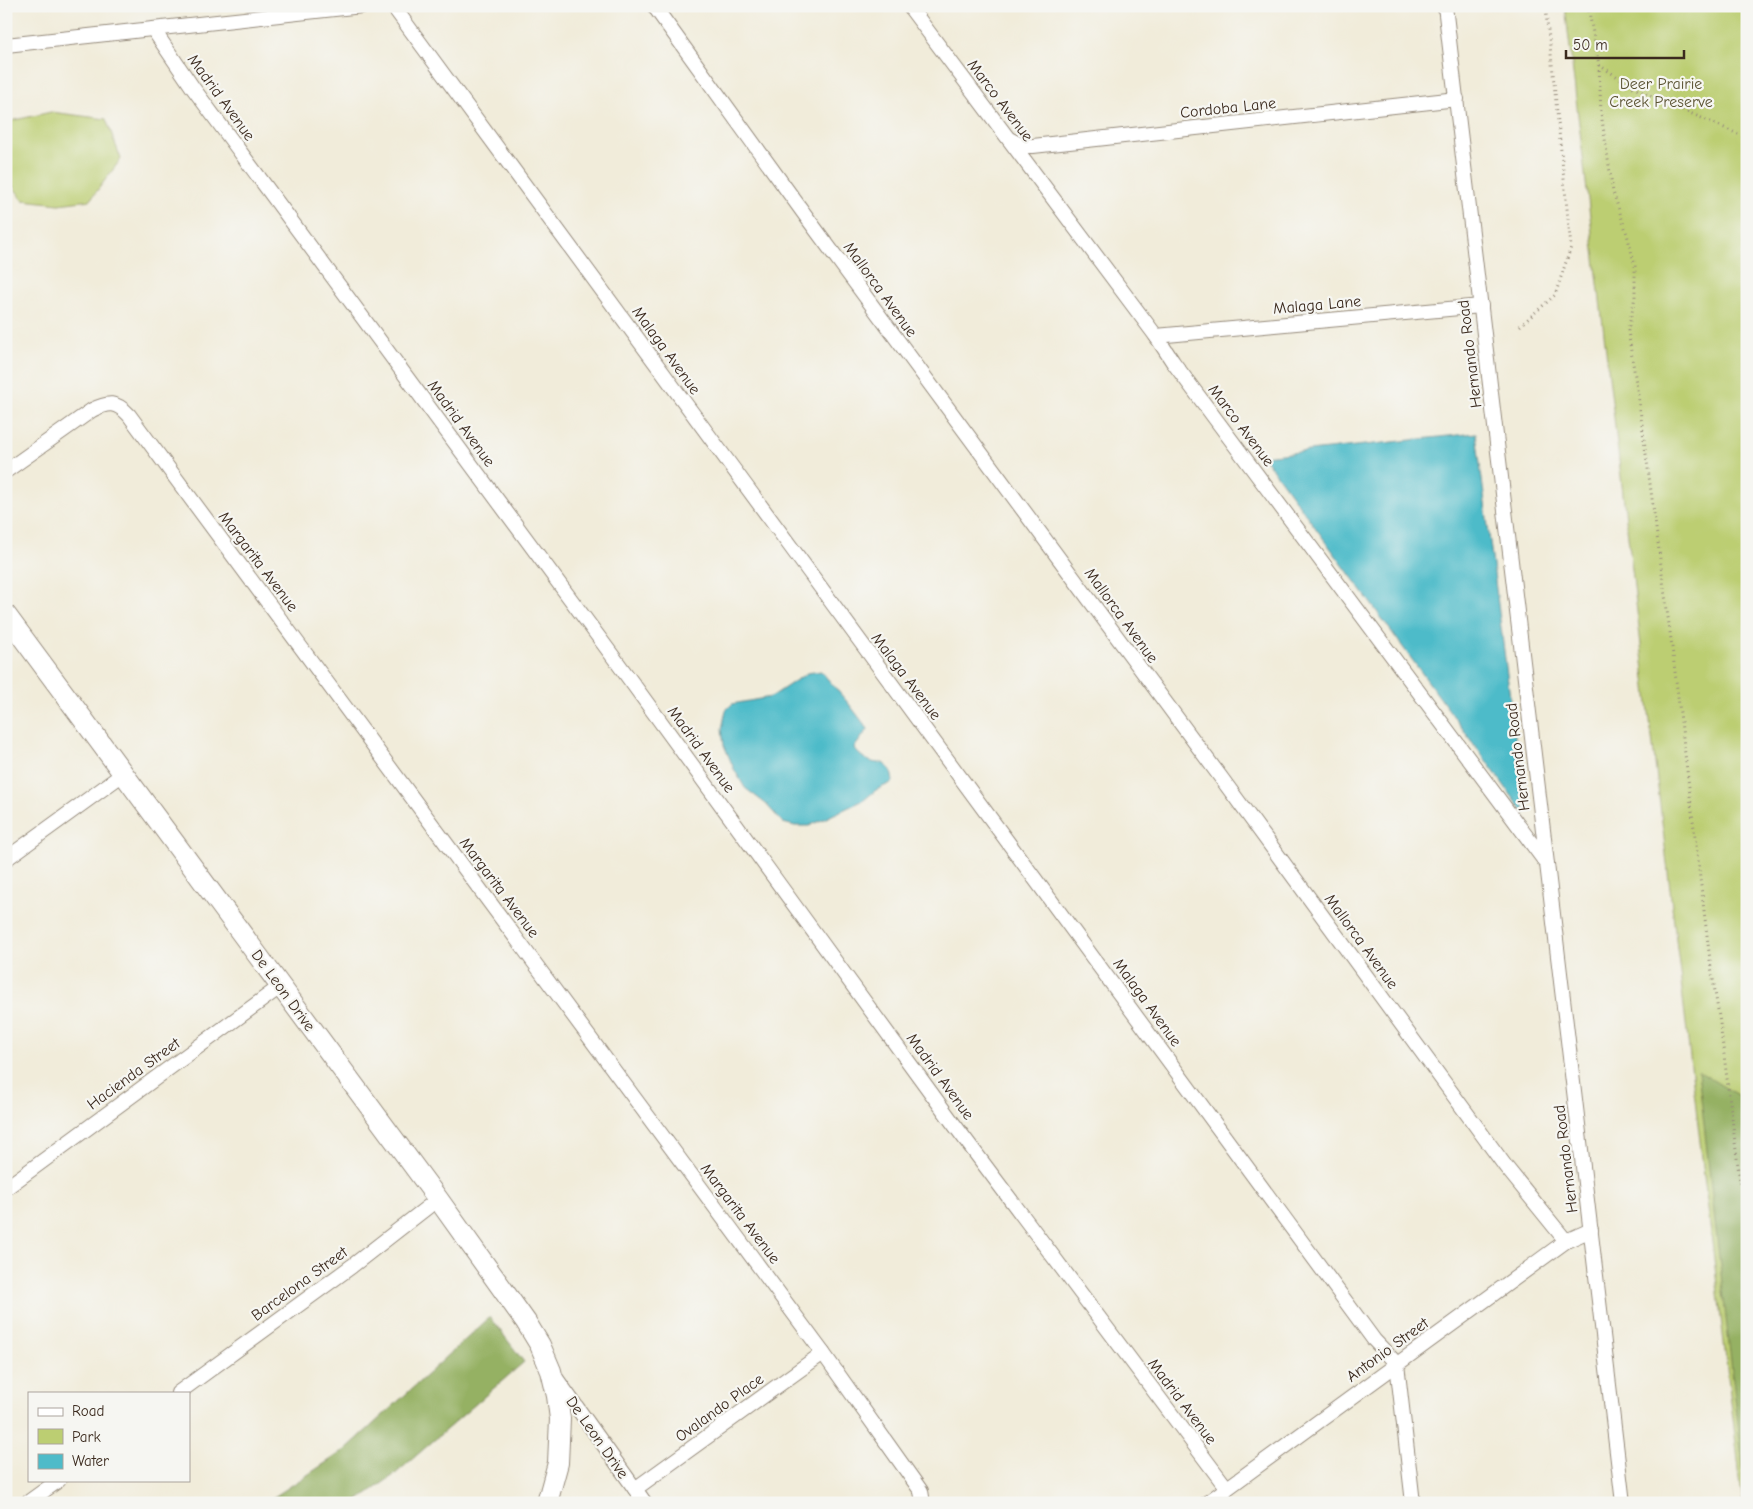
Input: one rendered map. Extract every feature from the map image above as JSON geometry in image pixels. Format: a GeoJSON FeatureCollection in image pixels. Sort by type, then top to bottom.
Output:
{"type":"FeatureCollection","features":[{"type":"Feature","properties":{"kind":"street"},"geometry":{"type":"LineString","coordinates":[[6,44],[362,6]]}},
{"type":"Feature","properties":{"kind":"street","name":"Malaga Avenue"},"geometry":{"type":"LineString","coordinates":[[393,6],[1374,1340],[1396,1364]]}},
{"type":"Feature","properties":{"kind":"street","name":"Mallorca Avenue"},"geometry":{"type":"LineString","coordinates":[[654,6],[808,219],[1506,1167],[1566,1241]]}},
{"type":"Feature","properties":{"kind":"street","name":"Marco Avenue"},"geometry":{"type":"LineString","coordinates":[[909,6],[1547,864]]}},
{"type":"Feature","properties":{"kind":"street","name":"Hernando Road"},"geometry":{"type":"LineString","coordinates":[[1445,6],[1623,1503]]}},
{"type":"Feature","properties":{"kind":"street","name":"Madrid Avenue"},"geometry":{"type":"LineString","coordinates":[[153,29],[193,88],[623,670],[953,1122],[1226,1488]]}},
{"type":"Feature","properties":{"kind":"street","name":"Cordoba Lane"},"geometry":{"type":"LineString","coordinates":[[1006,137],[1023,146],[1033,146],[1457,100]]}},
{"type":"Feature","properties":{"kind":"street","name":"Malaga Lane"},"geometry":{"type":"LineString","coordinates":[[1156,336],[1481,306]]}},
{"type":"Feature","properties":{"kind":"street","name":"Margarita Avenue"},"geometry":{"type":"LineString","coordinates":[[6,472],[92,410],[104,404],[114,404],[123,409],[823,1353],[921,1491],[923,1503]]}},
{"type":"Feature","properties":{"kind":"street","name":"De Leon Drive"},"geometry":{"type":"LineString","coordinates":[[6,616],[438,1199],[540,1344],[551,1371],[560,1420],[558,1463],[547,1503]]}},
{"type":"Feature","properties":{"kind":"street"},"geometry":{"type":"LineString","coordinates":[[6,859],[123,774]]}},
{"type":"Feature","properties":{"kind":"street","name":"Hacienda Street"},"geometry":{"type":"LineString","coordinates":[[6,1188],[281,986]]}},
{"type":"Feature","properties":{"kind":"street","name":"Barcelona Street"},"geometry":{"type":"LineString","coordinates":[[179,1392],[352,1266],[438,1199]]}},
{"type":"Feature","properties":{"kind":"street","name":"Antonio Street"},"geometry":{"type":"LineString","coordinates":[[1206,1503],[1566,1241],[1591,1230]]}},
{"type":"Feature","properties":{"kind":"street","name":"Ovalando Place"},"geometry":{"type":"LineString","coordinates":[[636,1490],[823,1353]]}},
{"type":"Feature","properties":{"kind":"street"},"geometry":{"type":"LineString","coordinates":[[1396,1364],[1413,1503]]}},
{"type":"Feature","properties":{"kind":"street","name":"De Leon Drive"},"geometry":{"type":"LineString","coordinates":[[551,1371],[646,1503]]}},
{"type":"Feature","properties":{"kind":"street"},"geometry":{"type":"LineString","coordinates":[[27,1503],[56,1482]]}},
{"type":"Feature","properties":{"kind":"street"},"geometry":{"type":"LineString","coordinates":[[1220,1503],[1226,1488]]}},
{"type":"Feature","properties":{"kind":"path"},"geometry":{"type":"LineString","coordinates":[[1520,326],[1555,295],[1571,247],[1551,54],[1544,6]]}},
{"type":"Feature","properties":{"kind":"path"},"geometry":{"type":"LineString","coordinates":[[1588,6],[1599,66],[1601,113],[1613,192],[1635,266],[1635,297],[1628,331],[1671,637],[1710,960],[1747,1220]]}},
{"type":"Feature","properties":{"kind":"path"},"geometry":{"type":"LineString","coordinates":[[1599,66],[1638,90],[1747,138]]}},
{"type":"Feature","properties":{"kind":"green space","name":"Deer Prairie Creek Preserve"},"geometry":{"type":"Polygon","coordinates":[[[1565,6],[1747,6],[1747,1503],[1743,1503],[1565,6]]]}},
{"type":"Feature","properties":{"kind":"green space"},"geometry":{"type":"Polygon","coordinates":[[[51,112],[106,119],[121,159],[90,200],[59,204],[23,200],[6,177],[6,122],[51,112]]]}},
{"type":"Feature","properties":{"kind":"green space"},"geometry":{"type":"Polygon","coordinates":[[[1698,1071],[1747,1101],[1747,1503],[1698,1071]]]}},
{"type":"Feature","properties":{"kind":"green space"},"geometry":{"type":"Polygon","coordinates":[[[490,1317],[524,1362],[394,1475],[354,1503],[265,1503],[345,1450],[490,1317]]]}},
{"type":"Feature","properties":{"kind":"water"},"geometry":{"type":"Polygon","coordinates":[[[1476,433],[1525,814],[1263,456],[1476,433]]]}},
{"type":"Feature","properties":{"kind":"water"},"geometry":{"type":"Polygon","coordinates":[[[821,671],[868,729],[854,748],[867,760],[883,763],[891,770],[893,782],[876,790],[864,800],[809,826],[795,826],[783,823],[766,804],[745,788],[734,769],[724,745],[722,729],[726,710],[732,704],[771,697],[807,673],[821,671]]]}}]}
